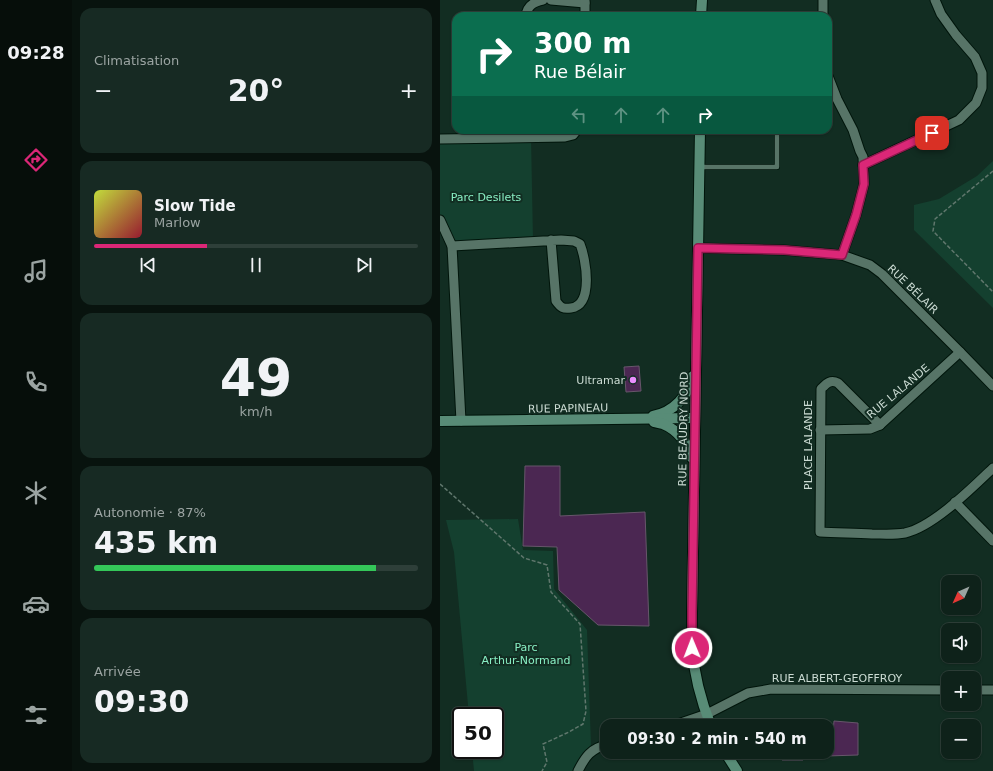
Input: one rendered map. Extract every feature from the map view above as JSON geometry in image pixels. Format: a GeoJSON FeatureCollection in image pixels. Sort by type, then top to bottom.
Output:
{"type":"FeatureCollection","features":[{"type":"Feature","properties":{"kind":"main road"},"geometry":{"type":"LineString","coordinates":[[701,12],[702,0]]}},
{"type":"Feature","properties":{"kind":"main road","name":"RUE BEAUDRY NORD"},"geometry":{"type":"LineString","coordinates":[[700,134],[692,648],[697,682],[708,719]]}},
{"type":"Feature","properties":{"kind":"main road"},"geometry":{"type":"LineString","coordinates":[[636,419],[659,414],[671,409],[681,400],[691,386],[696,364]]}},
{"type":"Feature","properties":{"kind":"main road","name":"RUE PAPINEAU"},"geometry":{"type":"LineString","coordinates":[[440,421],[696,418]]}},
{"type":"Feature","properties":{"kind":"main road"},"geometry":{"type":"LineString","coordinates":[[636,419],[663,424],[676,432],[687,444],[694,467],[694,484]]}},
{"type":"Feature","properties":{"kind":"main road"},"geometry":{"type":"LineString","coordinates":[[729,759],[737,771]]}},
{"type":"Feature","properties":{"kind":"street"},"geometry":{"type":"LineString","coordinates":[[527,12],[530,6],[535,2],[543,0]]}},
{"type":"Feature","properties":{"kind":"street"},"geometry":{"type":"LineString","coordinates":[[550,0],[585,1],[585,12]]}},
{"type":"Feature","properties":{"kind":"street"},"geometry":{"type":"LineString","coordinates":[[823,0],[823,12]]}},
{"type":"Feature","properties":{"kind":"street"},"geometry":{"type":"LineString","coordinates":[[863,165],[959,120],[976,103],[982,88],[982,73],[975,57],[956,35],[941,14],[935,0]]}},
{"type":"Feature","properties":{"kind":"street"},"geometry":{"type":"LineString","coordinates":[[832,86],[853,130],[863,157],[864,184],[856,215],[842,255]]}},
{"type":"Feature","properties":{"kind":"street"},"geometry":{"type":"LineString","coordinates":[[440,139],[565,137],[573,134]]}},
{"type":"Feature","properties":{"kind":"street"},"geometry":{"type":"LineString","coordinates":[[440,220],[452,246],[461,421]]}},
{"type":"Feature","properties":{"kind":"street"},"geometry":{"type":"LineString","coordinates":[[452,246],[551,240],[574,241],[580,244],[586,274],[586,295],[576,308],[565,309],[556,301],[551,240]]}},
{"type":"Feature","properties":{"kind":"street","name":"RUE BÉLAIR"},"geometry":{"type":"LineString","coordinates":[[698,248],[784,250],[842,255],[870,265],[882,274],[993,386]]}},
{"type":"Feature","properties":{"kind":"street","name":"RUE LALANDE"},"geometry":{"type":"LineString","coordinates":[[820,430],[870,429],[880,425],[960,352]]}},
{"type":"Feature","properties":{"kind":"street","name":"PLACE LALANDE"},"geometry":{"type":"LineString","coordinates":[[880,425],[838,383],[834,381],[827,382],[821,389],[820,532],[905,533],[918,529],[955,502]]}},
{"type":"Feature","properties":{"kind":"street"},"geometry":{"type":"LineString","coordinates":[[993,468],[955,502],[993,541]]}},
{"type":"Feature","properties":{"kind":"street","name":"RUE ALBERT-GEOFFROY"},"geometry":{"type":"LineString","coordinates":[[692,719],[706,714],[748,693],[770,689],[941,690]]}},
{"type":"Feature","properties":{"kind":"street"},"geometry":{"type":"LineString","coordinates":[[981,690],[993,690]]}},
{"type":"Feature","properties":{"kind":"street"},"geometry":{"type":"LineString","coordinates":[[578,771],[587,755],[600,747]]}},
{"type":"Feature","properties":{"kind":"lane"},"geometry":{"type":"LineString","coordinates":[[699,167],[777,167],[777,134]]}},
{"type":"Feature","properties":{"kind":"path"},"geometry":{"type":"LineString","coordinates":[[993,171],[935,219],[933,231],[993,292]]}},
{"type":"Feature","properties":{"kind":"path"},"geometry":{"type":"LineString","coordinates":[[440,484],[524,558],[547,565],[551,592],[580,624],[586,711],[583,724],[543,744],[547,762],[542,771]]}},
{"type":"Feature","properties":{"kind":"green space","name":"Parc Desilets"},"geometry":{"type":"Polygon","coordinates":[[[531,137],[533,241],[452,246],[440,220],[440,139],[531,137]]]}},
{"type":"Feature","properties":{"kind":"green space"},"geometry":{"type":"Polygon","coordinates":[[[993,161],[993,308],[914,230],[914,205],[939,199],[977,176],[993,161]]]}},
{"type":"Feature","properties":{"kind":"green space","name":"Parc Arthur-Normand"},"geometry":{"type":"Polygon","coordinates":[[[518,519],[523,550],[553,551],[554,589],[587,630],[591,746],[579,771],[474,771],[473,759],[504,759],[504,707],[468,707],[454,552],[446,520],[518,519]]]}},
{"type":"Feature","properties":{"kind":"building"},"geometry":{"type":"Polygon","coordinates":[[[639,366],[641,391],[626,392],[624,367],[639,366]]]}},
{"type":"Feature","properties":{"kind":"building"},"geometry":{"type":"Polygon","coordinates":[[[525,466],[560,466],[560,516],[645,512],[649,626],[598,625],[559,590],[557,547],[523,546],[525,466]]]}},
{"type":"Feature","properties":{"kind":"building"},"geometry":{"type":"Polygon","coordinates":[[[834,721],[858,723],[858,755],[834,756],[834,721]]]}},
{"type":"Feature","properties":{"kind":"building"},"geometry":{"type":"Polygon","coordinates":[[[781,759],[803,759],[803,760],[781,759]]]}},
{"type":"Feature","properties":{"kind":"place","name":"Ultramar"},"geometry":{"type":"Point","coordinates":[633,380]}},
{"type":"Feature","properties":{"kind":"route"},"geometry":{"type":"LineString","coordinates":[[692,648],[698,248],[784,250],[842,255],[856,215],[864,184],[863,165],[932,133]]}}]}
